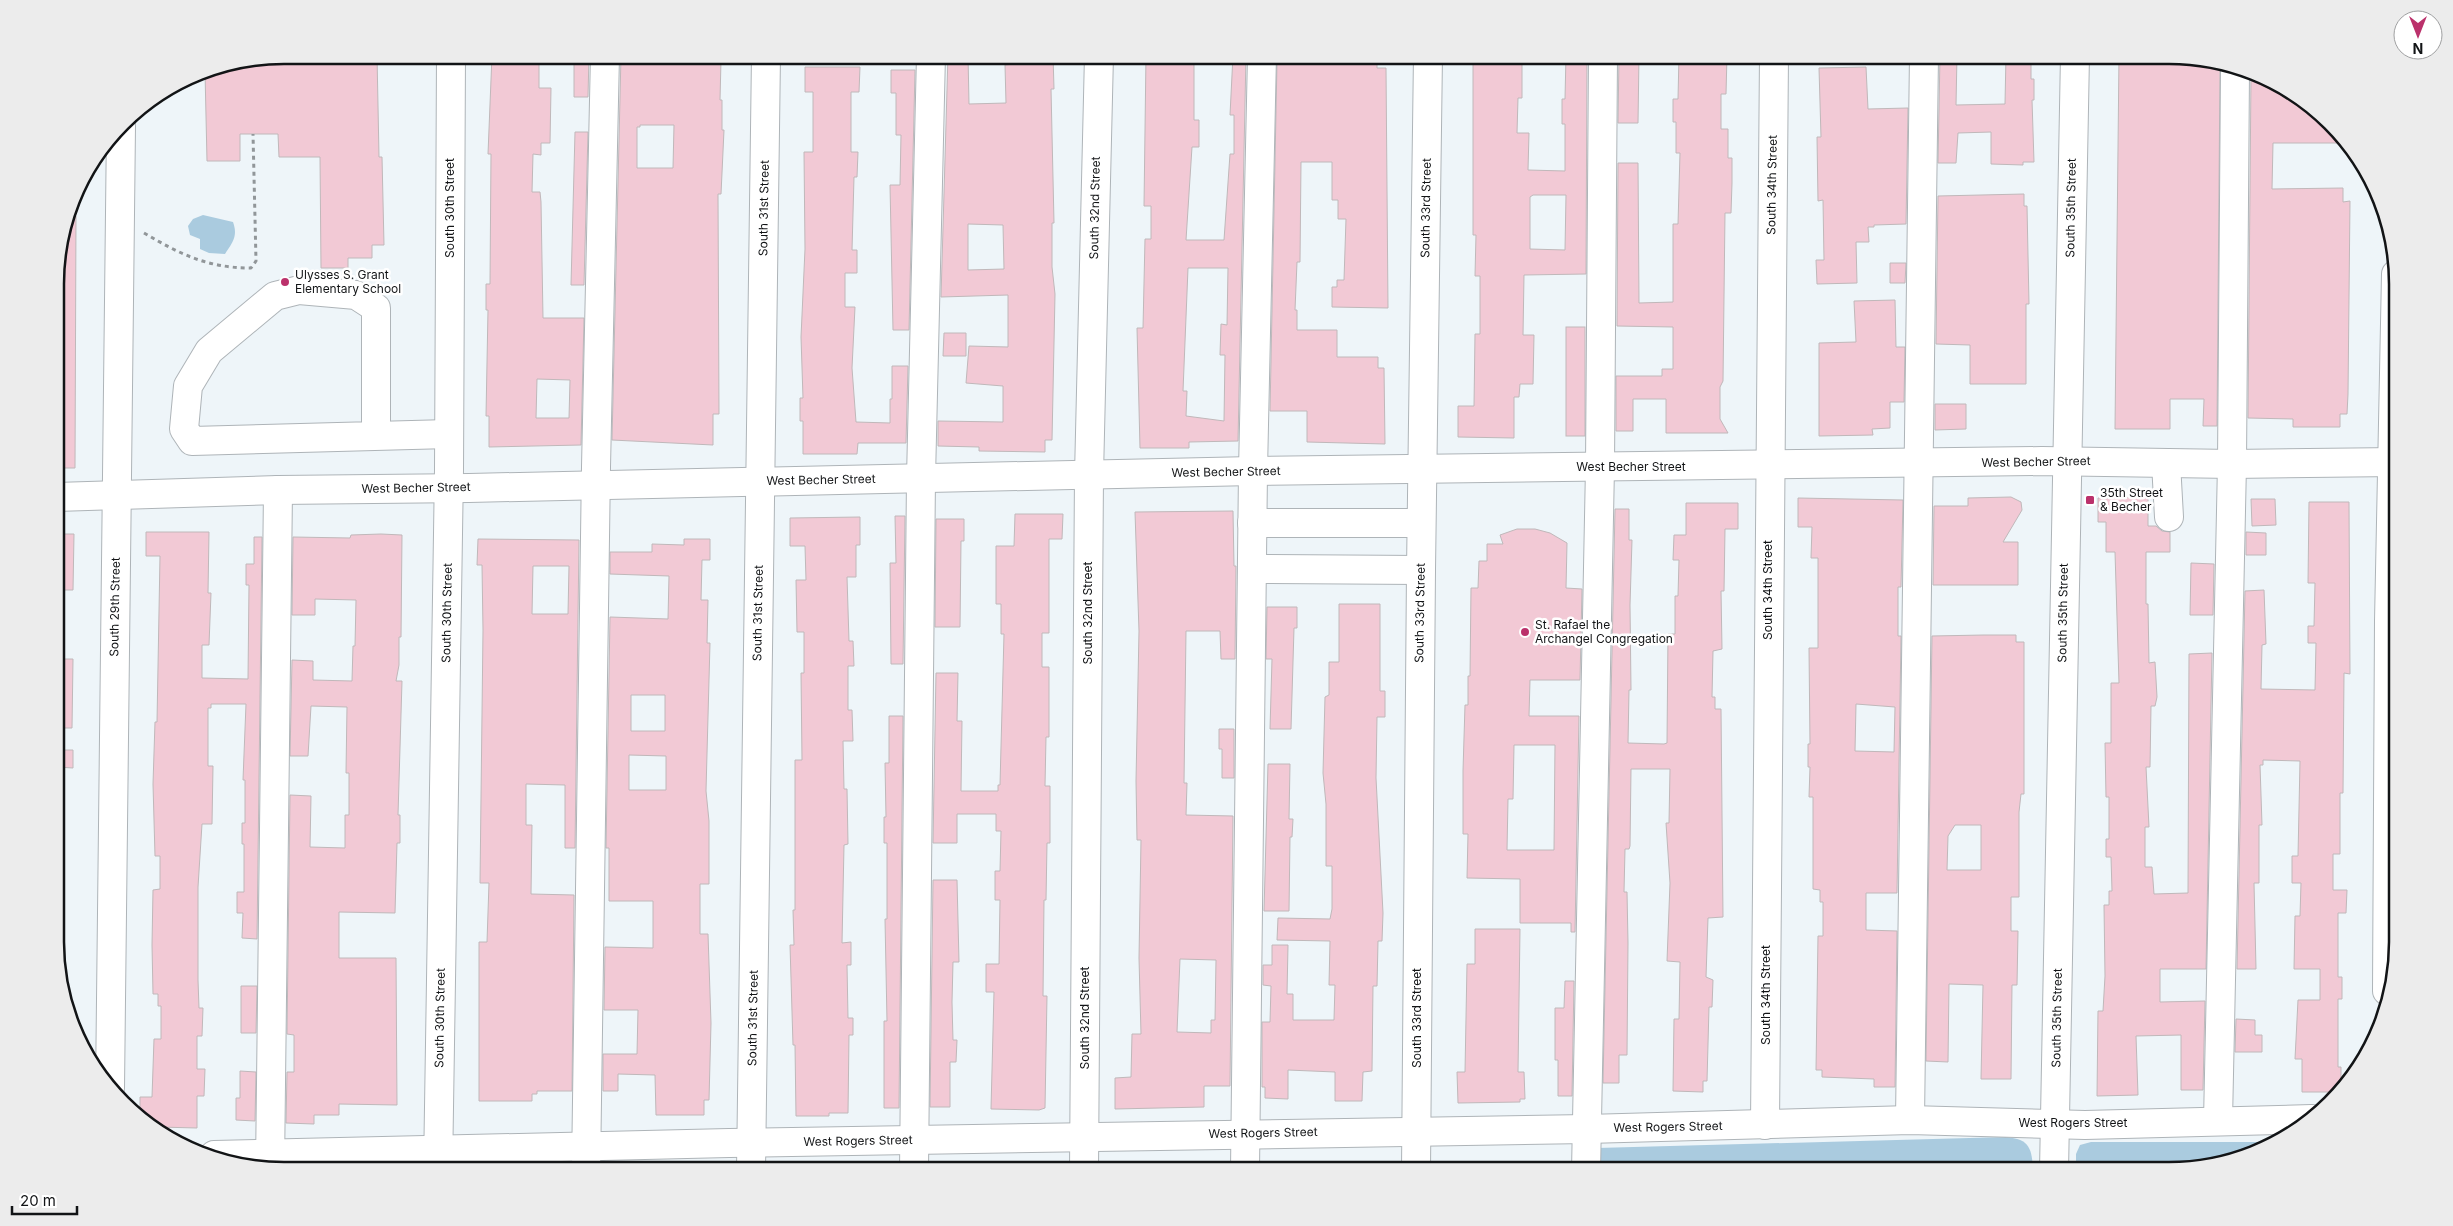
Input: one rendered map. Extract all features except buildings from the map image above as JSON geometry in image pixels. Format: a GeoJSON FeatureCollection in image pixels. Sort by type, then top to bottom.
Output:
{"type":"FeatureCollection","features":[{"type":"Feature","properties":{"kind":"street","name":"South 30th Street"},"geometry":{"type":"LineString","coordinates":[[438,1161],[449,434],[451,64]]}},
{"type":"Feature","properties":{"kind":"street"},"geometry":{"type":"LineString","coordinates":[[587,1158],[596,485],[605,64]]}},
{"type":"Feature","properties":{"kind":"street","name":"South 31st Street"},"geometry":{"type":"LineString","coordinates":[[751,1162],[766,64]]}},
{"type":"Feature","properties":{"kind":"street"},"geometry":{"type":"LineString","coordinates":[[914,1162],[921,478],[931,64]]}},
{"type":"Feature","properties":{"kind":"street","name":"South 32nd Street"},"geometry":{"type":"LineString","coordinates":[[1084,1162],[1089,475],[1099,64]]}},
{"type":"Feature","properties":{"kind":"street"},"geometry":{"type":"LineString","coordinates":[[1244,1162],[1252,523],[1262,64]]}},
{"type":"Feature","properties":{"kind":"street","name":"South 33rd Street"},"geometry":{"type":"LineString","coordinates":[[1416,1162],[1420,570],[1428,64]]}},
{"type":"Feature","properties":{"kind":"street"},"geometry":{"type":"LineString","coordinates":[[1586,1162],[1600,467],[1604,64]]}},
{"type":"Feature","properties":{"kind":"street","name":"South 34th Street"},"geometry":{"type":"LineString","coordinates":[[1765,1125],[1769,466],[1774,64]]}},
{"type":"Feature","properties":{"kind":"street"},"geometry":{"type":"LineString","coordinates":[[1910,1120],[1917,464],[1924,64]]}},
{"type":"Feature","properties":{"kind":"street","name":"South 35th Street"},"geometry":{"type":"LineString","coordinates":[[2054,1162],[2065,462],[2075,64]]}},
{"type":"Feature","properties":{"kind":"street"},"geometry":{"type":"LineString","coordinates":[[2218,1121],[2232,464],[2234,73]]}},
{"type":"Feature","properties":{"kind":"street","name":"South 29th Street"},"geometry":{"type":"LineString","coordinates":[[110,1077],[122,135]]}},
{"type":"Feature","properties":{"kind":"street"},"geometry":{"type":"LineString","coordinates":[[376,435],[376,308],[356,295],[299,290],[275,296],[209,351],[188,386],[184,428],[192,441],[449,434]]}},
{"type":"Feature","properties":{"kind":"street","name":"West Becher Street"},"geometry":{"type":"LineString","coordinates":[[64,497],[278,490],[1253,471],[2065,462],[2232,464],[2389,462]]}},
{"type":"Feature","properties":{"kind":"street"},"geometry":{"type":"LineString","coordinates":[[2166,463],[2168,518]]}},
{"type":"Feature","properties":{"kind":"street"},"geometry":{"type":"LineString","coordinates":[[270,1161],[278,490]]}},
{"type":"Feature","properties":{"kind":"street"},"geometry":{"type":"LineString","coordinates":[[1252,523],[1421,523]]}},
{"type":"Feature","properties":{"kind":"street"},"geometry":{"type":"LineString","coordinates":[[1252,569],[1420,570]]}},
{"type":"Feature","properties":{"kind":"street","name":"West Rogers Street"},"geometry":{"type":"LineString","coordinates":[[240,1158],[270,1161],[438,1161],[587,1158],[752,1142],[1587,1129],[1910,1120],[2055,1125],[2300,1119]]}},
{"type":"Feature","properties":{"kind":"path"},"geometry":{"type":"LineString","coordinates":[[143,232],[185,256],[208,264],[251,268],[256,261],[253,134]]}},
{"type":"Feature","properties":{"kind":"shaded area"},"geometry":{"type":"Polygon","coordinates":[[[203,215],[233,222],[234,239],[225,254],[209,253],[200,249],[200,239],[190,235],[188,226],[193,219],[203,215]]]}},
{"type":"Feature","properties":{"kind":"shaded area"},"geometry":{"type":"Polygon","coordinates":[[[2006,1137],[2025,1143],[2030,1151],[2032,1162],[1597,1162],[1597,1148],[2006,1137]]]}},
{"type":"Feature","properties":{"kind":"shaded area"},"geometry":{"type":"Polygon","coordinates":[[[2091,1142],[2263,1142],[2226,1155],[2184,1162],[2076,1162],[2076,1154],[2080,1145],[2091,1142]]]}},
{"type":"Feature","properties":{"kind":"place","name":"Ulysses S. Grant Elementary School"},"geometry":{"type":"Point","coordinates":[285,282]}},
{"type":"Feature","properties":{"kind":"place","name":"35th Street & Becher"},"geometry":{"type":"Point","coordinates":[2090,500]}},
{"type":"Feature","properties":{"kind":"place","name":"St. Rafael the Archangel Congregation"},"geometry":{"type":"Point","coordinates":[1525,632]}}]}
